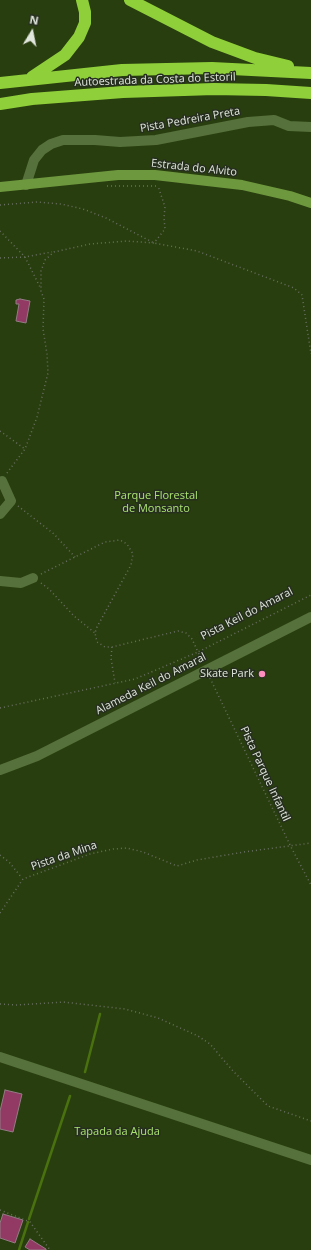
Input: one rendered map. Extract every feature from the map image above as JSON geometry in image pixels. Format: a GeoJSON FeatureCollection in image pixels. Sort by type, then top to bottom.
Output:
{"type":"FeatureCollection","features":[{"type":"Feature","properties":{"kind":"highway"},"geometry":{"type":"LineString","coordinates":[[30,79],[65,55],[79,37],[85,23],[85,12],[82,0]]}},
{"type":"Feature","properties":{"kind":"highway"},"geometry":{"type":"LineString","coordinates":[[130,0],[212,42],[255,58],[311,72]]}},
{"type":"Feature","properties":{"kind":"highway","name":"Autoestrada da Costa do Estoril"},"geometry":{"type":"LineString","coordinates":[[0,83],[122,70],[212,68],[311,72]]}},
{"type":"Feature","properties":{"kind":"highway","name":"Autoestrada da Costa do Estoril"},"geometry":{"type":"LineString","coordinates":[[0,104],[32,99],[123,92],[214,89],[311,93]]}},
{"type":"Feature","properties":{"kind":"street","name":"Pista Pedreira Preta"},"geometry":{"type":"LineString","coordinates":[[26,185],[34,160],[42,150],[51,144],[63,140],[120,142],[156,140],[229,125],[274,120],[289,126],[311,127]]}},
{"type":"Feature","properties":{"kind":"street","name":"Estrada do Alvito"},"geometry":{"type":"LineString","coordinates":[[0,187],[118,175],[155,175],[242,185],[290,196],[311,203]]}},
{"type":"Feature","properties":{"kind":"street"},"geometry":{"type":"LineString","coordinates":[[0,514],[11,501],[1,482]]}},
{"type":"Feature","properties":{"kind":"street"},"geometry":{"type":"LineString","coordinates":[[0,582],[21,583],[33,578]]}},
{"type":"Feature","properties":{"kind":"street","name":"Alameda Keil do Amaral"},"geometry":{"type":"LineString","coordinates":[[0,770],[37,756],[311,616]]}},
{"type":"Feature","properties":{"kind":"street"},"geometry":{"type":"LineString","coordinates":[[0,1057],[311,1160]]}},
{"type":"Feature","properties":{"kind":"path"},"geometry":{"type":"LineString","coordinates":[[106,186],[164,186]]}},
{"type":"Feature","properties":{"kind":"path"},"geometry":{"type":"LineString","coordinates":[[154,243],[165,229],[165,207],[158,186]]}},
{"type":"Feature","properties":{"kind":"path"},"geometry":{"type":"LineString","coordinates":[[0,205],[37,202],[61,204],[83,209],[106,218],[154,243]]}},
{"type":"Feature","properties":{"kind":"path"},"geometry":{"type":"LineString","coordinates":[[0,231],[25,257],[44,299],[43,330],[47,354],[48,373],[39,410],[25,449],[1,482]]}},
{"type":"Feature","properties":{"kind":"path"},"geometry":{"type":"LineString","coordinates":[[0,258],[25,257],[90,244],[127,241],[154,243],[197,251],[294,288],[302,295],[311,354]]}},
{"type":"Feature","properties":{"kind":"path"},"geometry":{"type":"LineString","coordinates":[[41,291],[41,271],[45,260],[54,252]]}},
{"type":"Feature","properties":{"kind":"path"},"geometry":{"type":"LineString","coordinates":[[0,432],[25,449]]}},
{"type":"Feature","properties":{"kind":"path"},"geometry":{"type":"LineString","coordinates":[[11,501],[54,534],[75,557]]}},
{"type":"Feature","properties":{"kind":"path"},"geometry":{"type":"LineString","coordinates":[[95,633],[74,616],[49,589],[33,578],[105,542],[120,540],[127,544],[133,554],[132,565],[95,633],[97,642],[105,647],[112,647],[111,658],[115,683]]}},
{"type":"Feature","properties":{"kind":"path","name":"Pista Keil do Amaral"},"geometry":{"type":"LineString","coordinates":[[112,647],[178,631],[186,633],[192,639],[198,652],[311,596]]}},
{"type":"Feature","properties":{"kind":"path"},"geometry":{"type":"LineString","coordinates":[[0,708],[135,679],[198,652]]}},
{"type":"Feature","properties":{"kind":"path","name":"Pista Parque Infantil"},"geometry":{"type":"LineString","coordinates":[[198,652],[291,847],[311,885]]}},
{"type":"Feature","properties":{"kind":"path","name":"Pista da Mina"},"geometry":{"type":"LineString","coordinates":[[0,914],[23,879],[90,854],[113,849],[127,848],[143,852],[177,866],[197,860],[311,844]]}},
{"type":"Feature","properties":{"kind":"path"},"geometry":{"type":"LineString","coordinates":[[0,855],[9,862],[23,879]]}},
{"type":"Feature","properties":{"kind":"path"},"geometry":{"type":"LineString","coordinates":[[0,1004],[15,1005],[63,1002],[118,1008],[158,1018],[184,1029],[210,1044],[233,1071],[268,1106],[311,1121]]}},
{"type":"Feature","properties":{"kind":"path"},"geometry":{"type":"LineString","coordinates":[[0,1210],[30,1222],[50,1250]]}},
{"type":"Feature","properties":{"kind":"green space","name":"Parque Florestal de Monsanto"},"geometry":{"type":"Polygon","coordinates":[[[0,0],[311,0],[311,1250],[0,1250],[0,0]]]}},
{"type":"Feature","properties":{"kind":"building"},"geometry":{"type":"Polygon","coordinates":[[[20,299],[30,301],[26,323],[16,321],[19,304],[16,304],[16,300],[20,299]]]}},
{"type":"Feature","properties":{"kind":"building"},"geometry":{"type":"Polygon","coordinates":[[[5,1090],[22,1094],[13,1132],[0,1129],[0,1111],[5,1090]]]}},
{"type":"Feature","properties":{"kind":"building"},"geometry":{"type":"Polygon","coordinates":[[[3,1214],[23,1220],[15,1243],[0,1238],[0,1223],[3,1214]]]}},
{"type":"Feature","properties":{"kind":"building"},"geometry":{"type":"Polygon","coordinates":[[[30,1239],[46,1250],[30,1250],[25,1247],[30,1239]]]}},
{"type":"Feature","properties":{"kind":"waterway"},"geometry":{"type":"LineString","coordinates":[[85,1072],[100,1014]]}},
{"type":"Feature","properties":{"kind":"waterway"},"geometry":{"type":"LineString","coordinates":[[29,1219],[70,1096]]}},
{"type":"Feature","properties":{"kind":"waterway"},"geometry":{"type":"LineString","coordinates":[[19,1250],[28,1222]]}},
{"type":"Feature","properties":{"kind":"place","name":"Skate Park"},"geometry":{"type":"Point","coordinates":[262,674]}},
{"type":"Feature","properties":{"kind":"park label","name":"Tapada da Ajuda"},"geometry":{"type":"Point","coordinates":[117,1132]}}]}
